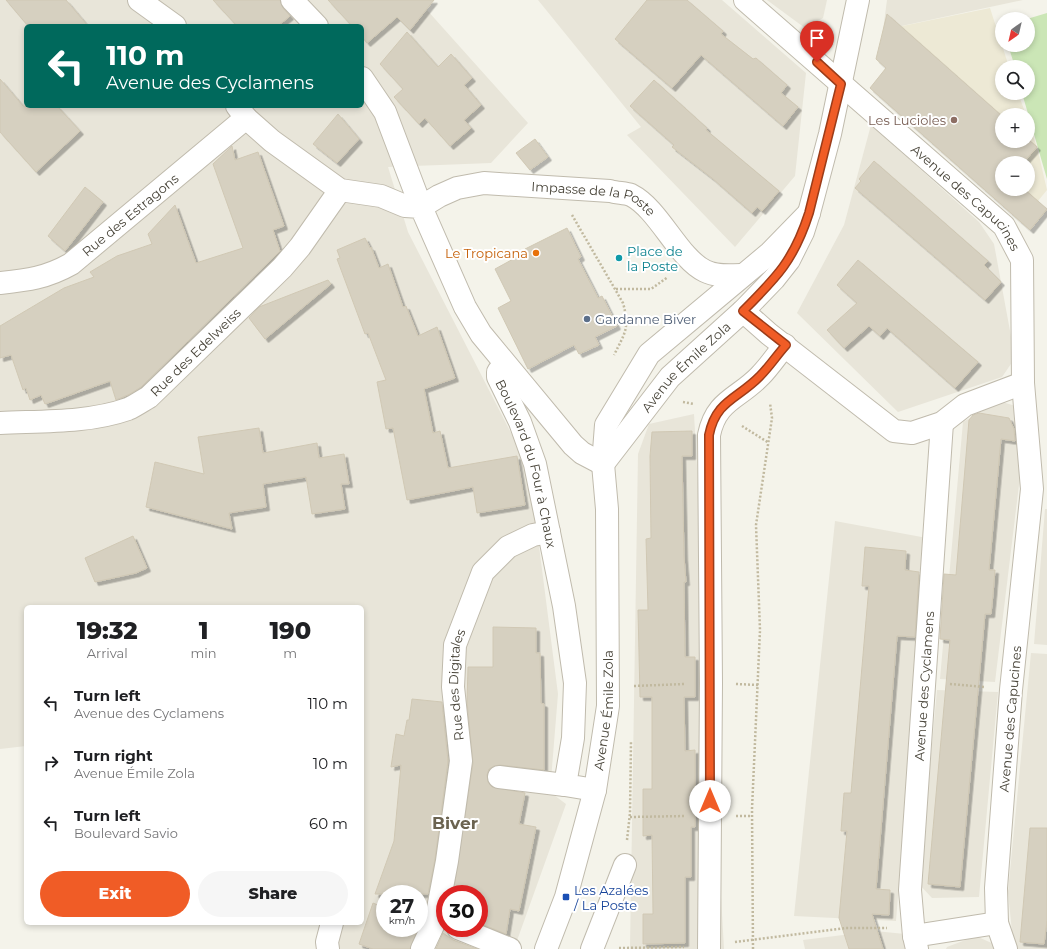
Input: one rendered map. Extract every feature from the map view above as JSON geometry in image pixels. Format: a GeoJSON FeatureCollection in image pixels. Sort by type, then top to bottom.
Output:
{"type":"FeatureCollection","features":[{"type":"Feature","properties":{"kind":"street"},"geometry":{"type":"LineString","coordinates":[[139,0],[172,24]]}},
{"type":"Feature","properties":{"kind":"street"},"geometry":{"type":"LineString","coordinates":[[292,0],[315,24]]}},
{"type":"Feature","properties":{"kind":"street","name":"Avenue des Capucines"},"geometry":{"type":"LineString","coordinates":[[745,0],[1004,226],[1022,260],[1023,383],[1040,490],[1011,690],[996,888],[997,923],[1006,949]]}},
{"type":"Feature","properties":{"kind":"street","name":"Avenue Émile Zola"},"geometry":{"type":"LineString","coordinates":[[603,464],[670,377],[743,311],[774,279],[789,260],[803,232],[809,213],[841,84],[858,0]]}},
{"type":"Feature","properties":{"kind":"street","name":"Boulevard du Four à Chaux"},"geometry":{"type":"LineString","coordinates":[[364,81],[385,112],[421,207],[465,306],[481,334],[504,364],[500,368],[498,377],[520,422],[535,464],[564,606],[575,683],[573,738],[564,785]]}},
{"type":"Feature","properties":{"kind":"street"},"geometry":{"type":"LineString","coordinates":[[242,112],[272,140],[340,190],[382,196],[405,206],[421,207]]}},
{"type":"Feature","properties":{"kind":"street","name":"Rue des Estragons"},"geometry":{"type":"LineString","coordinates":[[0,283],[31,280],[53,274],[71,264],[242,112]]}},
{"type":"Feature","properties":{"kind":"street","name":"Impasse de la Poste"},"geometry":{"type":"LineString","coordinates":[[421,207],[439,196],[457,188],[484,183],[610,192],[631,195],[644,205],[694,263],[704,271],[717,275],[741,275]]}},
{"type":"Feature","properties":{"kind":"street","name":"Rue des Edelweiss"},"geometry":{"type":"LineString","coordinates":[[0,423],[62,420],[106,414],[129,408],[149,397],[282,268],[300,247],[340,190]]}},
{"type":"Feature","properties":{"kind":"street","name":"Avenue Émile Zola"},"geometry":{"type":"LineString","coordinates":[[546,949],[566,897],[595,790],[608,706],[607,523],[603,464],[606,425],[649,354],[741,275],[770,253],[809,213]]}},
{"type":"Feature","properties":{"kind":"street"},"geometry":{"type":"LineString","coordinates":[[743,311],[894,431],[912,433],[942,423],[965,405],[1023,383]]}},
{"type":"Feature","properties":{"kind":"street"},"geometry":{"type":"LineString","coordinates":[[709,948],[711,683],[709,435],[712,421],[718,410],[759,377],[786,345]]}},
{"type":"Feature","properties":{"kind":"street"},"geometry":{"type":"LineString","coordinates":[[504,364],[572,445],[582,453],[603,464]]}},
{"type":"Feature","properties":{"kind":"street","name":"Avenue des Cyclamens"},"geometry":{"type":"LineString","coordinates":[[916,942],[910,890],[942,423]]}},
{"type":"Feature","properties":{"kind":"street","name":"Rue des Digitales"},"geometry":{"type":"LineString","coordinates":[[444,885],[461,761],[453,687],[455,645],[484,572],[508,547],[533,535],[549,532]]}},
{"type":"Feature","properties":{"kind":"street"},"geometry":{"type":"LineString","coordinates":[[499,777],[595,790]]}},
{"type":"Feature","properties":{"kind":"street"},"geometry":{"type":"LineString","coordinates":[[592,948],[625,864]]}},
{"type":"Feature","properties":{"kind":"street"},"geometry":{"type":"LineString","coordinates":[[916,942],[997,923]]}},
{"type":"Feature","properties":{"kind":"street"},"geometry":{"type":"LineString","coordinates":[[328,949],[327,942],[331,925]]}},
{"type":"Feature","properties":{"kind":"street","name":"Rue des Digitales"},"geometry":{"type":"LineString","coordinates":[[422,949],[436,927]]}},
{"type":"Feature","properties":{"kind":"street"},"geometry":{"type":"LineString","coordinates":[[480,937],[510,949]]}},
{"type":"Feature","properties":{"kind":"path"},"geometry":{"type":"LineString","coordinates":[[568,210],[616,289],[627,317],[627,329],[614,355]]}},
{"type":"Feature","properties":{"kind":"path"},"geometry":{"type":"LineString","coordinates":[[616,289],[651,289],[668,277]]}},
{"type":"Feature","properties":{"kind":"path"},"geometry":{"type":"LineString","coordinates":[[718,410],[769,443]]}},
{"type":"Feature","properties":{"kind":"path"},"geometry":{"type":"LineString","coordinates":[[753,949],[752,809],[760,630],[756,524],[772,418]]}},
{"type":"Feature","properties":{"kind":"path"},"geometry":{"type":"LineString","coordinates":[[924,682],[1011,690]]}},
{"type":"Feature","properties":{"kind":"path"},"geometry":{"type":"LineString","coordinates":[[631,686],[711,683]]}},
{"type":"Feature","properties":{"kind":"path"},"geometry":{"type":"LineString","coordinates":[[630,817],[710,816]]}},
{"type":"Feature","properties":{"kind":"path"},"geometry":{"type":"LineString","coordinates":[[592,948],[709,948],[753,939],[846,928],[895,928],[916,942]]}},
{"type":"Feature","properties":{"kind":"shaded area"},"geometry":{"type":"Polygon","coordinates":[[[0,0],[418,0],[528,123],[491,163],[388,167],[408,232],[529,468],[558,694],[550,792],[566,804],[514,949],[319,949],[322,925],[364,925],[364,605],[24,605],[24,746],[0,749],[0,0]]]}},
{"type":"Feature","properties":{"kind":"shaded area"},"geometry":{"type":"Polygon","coordinates":[[[538,0],[722,0],[806,73],[795,176],[735,247],[627,135],[641,127],[538,0]]]}},
{"type":"Feature","properties":{"kind":"shaded area"},"geometry":{"type":"Polygon","coordinates":[[[767,0],[827,0],[823,18],[805,28],[767,0]]]}},
{"type":"Feature","properties":{"kind":"shaded area"},"geometry":{"type":"Polygon","coordinates":[[[887,0],[1023,0],[883,30],[887,0]]]}},
{"type":"Feature","properties":{"kind":"shaded area","name":"Les Lucioles"},"geometry":{"type":"Polygon","coordinates":[[[990,8],[995,24],[995,52],[1004,52],[1007,60],[995,60],[995,100],[1021,100],[1023,108],[995,108],[995,148],[1035,148],[1035,141],[1047,190],[1038,201],[1047,210],[1030,230],[870,88],[886,68],[876,59],[883,30],[990,8]]]}},
{"type":"Feature","properties":{"kind":"shaded area"},"geometry":{"type":"Polygon","coordinates":[[[871,125],[979,222],[994,244],[1015,358],[1002,377],[898,412],[797,313],[844,225],[871,125]]]}},
{"type":"Feature","properties":{"kind":"shaded area"},"geometry":{"type":"Polygon","coordinates":[[[999,401],[1019,407],[1023,452],[995,682],[940,679],[963,422],[999,401]]]}},
{"type":"Feature","properties":{"kind":"shaded area"},"geometry":{"type":"Polygon","coordinates":[[[694,414],[724,949],[630,949],[638,454],[649,424],[694,414]]]}},
{"type":"Feature","properties":{"kind":"shaded area"},"geometry":{"type":"Polygon","coordinates":[[[1045,509],[1047,509],[1047,645],[1034,644],[1045,509]]]}},
{"type":"Feature","properties":{"kind":"shaded area"},"geometry":{"type":"Polygon","coordinates":[[[835,521],[927,538],[896,921],[794,916],[835,521]]]}},
{"type":"Feature","properties":{"kind":"shaded area"},"geometry":{"type":"Polygon","coordinates":[[[1031,653],[1047,654],[1047,949],[1017,949],[1012,932],[1008,892],[1031,653]]]}},
{"type":"Feature","properties":{"kind":"shaded area"},"geometry":{"type":"Polygon","coordinates":[[[937,690],[998,692],[979,897],[932,898],[919,884],[937,690]]]}},
{"type":"Feature","properties":{"kind":"shaded area"},"geometry":{"type":"Polygon","coordinates":[[[875,931],[905,934],[909,949],[805,949],[803,940],[875,931]]]}},
{"type":"Feature","properties":{"kind":"shaded area"},"geometry":{"type":"Polygon","coordinates":[[[976,936],[996,945],[997,949],[946,949],[947,947],[976,936]]]}},
{"type":"Feature","properties":{"kind":"green space"},"geometry":{"type":"Polygon","coordinates":[[[1047,13],[1047,179],[1035,138],[1035,108],[1026,108],[1024,100],[1035,100],[1035,60],[1013,60],[1010,52],[1035,52],[1035,17],[1047,13]]]}},
{"type":"Feature","properties":{"kind":"building"},"geometry":{"type":"Polygon","coordinates":[[[6,0],[66,0],[86,24],[26,24],[6,0]]]}},
{"type":"Feature","properties":{"kind":"building"},"geometry":{"type":"Polygon","coordinates":[[[213,0],[280,0],[283,8],[290,16],[280,24],[235,24],[213,0]]]}},
{"type":"Feature","properties":{"kind":"building"},"geometry":{"type":"Polygon","coordinates":[[[328,0],[434,0],[410,30],[397,17],[367,43],[364,39],[364,24],[350,24],[328,0]]]}},
{"type":"Feature","properties":{"kind":"building"},"geometry":{"type":"Polygon","coordinates":[[[647,0],[687,0],[723,31],[721,34],[753,59],[756,58],[787,85],[781,93],[798,107],[783,126],[701,55],[672,88],[615,39],[647,0]]]}},
{"type":"Feature","properties":{"kind":"building"},"geometry":{"type":"Polygon","coordinates":[[[887,14],[995,110],[995,148],[1035,148],[1035,145],[1037,147],[1029,156],[995,156],[995,196],[1032,196],[1047,209],[1030,230],[870,88],[886,68],[876,59],[887,14]]]}},
{"type":"Feature","properties":{"kind":"building"},"geometry":{"type":"Polygon","coordinates":[[[407,32],[438,67],[451,54],[472,78],[464,85],[481,105],[464,120],[471,128],[450,146],[425,118],[419,124],[394,97],[403,89],[380,64],[407,32]]]}},
{"type":"Feature","properties":{"kind":"building"},"geometry":{"type":"Polygon","coordinates":[[[0,79],[24,106],[24,108],[59,108],[80,131],[36,172],[0,132],[0,79]]]}},
{"type":"Feature","properties":{"kind":"building"},"geometry":{"type":"Polygon","coordinates":[[[654,80],[707,128],[706,130],[779,191],[762,211],[757,207],[752,213],[712,178],[672,147],[674,145],[630,106],[654,80]]]}},
{"type":"Feature","properties":{"kind":"building"},"geometry":{"type":"Polygon","coordinates":[[[338,114],[359,139],[337,163],[313,144],[338,114]]]}},
{"type":"Feature","properties":{"kind":"building"},"geometry":{"type":"Polygon","coordinates":[[[535,139],[548,157],[530,170],[516,153],[535,139]]]}},
{"type":"Feature","properties":{"kind":"building"},"geometry":{"type":"Polygon","coordinates":[[[232,146],[235,160],[258,152],[284,226],[273,230],[280,251],[141,387],[130,394],[116,400],[110,381],[45,404],[41,395],[30,400],[26,388],[23,390],[11,355],[0,358],[0,326],[64,288],[94,277],[90,272],[117,256],[152,244],[148,234],[175,205],[196,263],[243,248],[213,164],[232,146]]]}},
{"type":"Feature","properties":{"kind":"building"},"geometry":{"type":"Polygon","coordinates":[[[874,161],[988,261],[984,265],[1001,282],[985,300],[855,188],[861,181],[859,179],[874,161]]]}},
{"type":"Feature","properties":{"kind":"building"},"geometry":{"type":"Polygon","coordinates":[[[85,187],[103,202],[65,251],[48,236],[85,187]]]}},
{"type":"Feature","properties":{"kind":"building"},"geometry":{"type":"Polygon","coordinates":[[[567,228],[581,257],[578,259],[598,298],[602,296],[617,326],[595,337],[599,345],[579,354],[574,345],[528,369],[498,308],[511,301],[495,269],[526,252],[525,249],[567,228]]]}},
{"type":"Feature","properties":{"kind":"building"},"geometry":{"type":"Polygon","coordinates":[[[365,238],[370,248],[371,247],[379,268],[388,264],[403,307],[406,306],[418,336],[437,327],[455,378],[424,389],[433,433],[440,431],[448,468],[517,456],[525,505],[477,513],[473,487],[407,500],[393,428],[386,429],[377,382],[386,380],[368,333],[365,334],[337,259],[340,258],[337,250],[365,238]]]}},
{"type":"Feature","properties":{"kind":"building"},"geometry":{"type":"Polygon","coordinates":[[[858,260],[978,362],[955,388],[887,328],[880,336],[869,326],[844,348],[827,330],[857,303],[837,285],[858,260]]]}},
{"type":"Feature","properties":{"kind":"building"},"geometry":{"type":"Polygon","coordinates":[[[328,280],[331,284],[265,339],[249,318],[259,307],[328,280]]]}},
{"type":"Feature","properties":{"kind":"building"},"geometry":{"type":"Polygon","coordinates":[[[979,413],[1009,418],[1014,429],[1015,441],[1001,439],[989,570],[995,570],[993,594],[991,614],[985,614],[960,887],[928,884],[950,640],[940,639],[944,574],[956,575],[969,420],[973,415],[979,413]]]}},
{"type":"Feature","properties":{"kind":"building"},"geometry":{"type":"Polygon","coordinates":[[[259,428],[263,453],[317,443],[319,458],[344,454],[349,484],[341,484],[345,509],[312,514],[306,477],[263,484],[266,507],[229,513],[232,529],[146,507],[155,462],[204,474],[198,437],[259,428]]]}},
{"type":"Feature","properties":{"kind":"building"},"geometry":{"type":"Polygon","coordinates":[[[692,431],[692,456],[682,456],[684,557],[686,582],[684,582],[685,657],[695,657],[695,697],[684,697],[685,751],[695,750],[695,827],[691,827],[691,877],[685,877],[685,943],[643,944],[643,914],[653,914],[652,835],[643,836],[643,789],[652,789],[652,697],[640,697],[638,610],[648,610],[646,539],[651,538],[650,456],[652,432],[692,431]]]}},
{"type":"Feature","properties":{"kind":"building"},"geometry":{"type":"Polygon","coordinates":[[[133,536],[147,568],[136,573],[95,582],[85,558],[133,536]]]}},
{"type":"Feature","properties":{"kind":"building"},"geometry":{"type":"Polygon","coordinates":[[[865,547],[906,551],[905,570],[919,572],[915,637],[897,636],[876,889],[890,890],[889,915],[872,914],[883,949],[849,949],[839,918],[847,831],[841,831],[844,793],[851,793],[869,586],[862,586],[865,547]]]}},
{"type":"Feature","properties":{"kind":"building"},"geometry":{"type":"Polygon","coordinates":[[[493,627],[536,628],[536,653],[540,653],[541,703],[544,704],[544,770],[500,765],[489,769],[487,775],[488,782],[492,787],[525,793],[519,824],[536,827],[519,911],[510,909],[506,934],[488,927],[488,885],[454,885],[473,763],[467,702],[468,667],[493,667],[493,627]]]}},
{"type":"Feature","properties":{"kind":"building"},"geometry":{"type":"Polygon","coordinates":[[[412,699],[442,702],[448,761],[435,859],[428,894],[428,885],[378,885],[394,841],[401,765],[391,767],[396,734],[404,736],[407,720],[409,720],[412,699]]]}},
{"type":"Feature","properties":{"kind":"building"},"geometry":{"type":"Polygon","coordinates":[[[1030,828],[1047,828],[1047,921],[1044,944],[1020,942],[1030,828]]]}},
{"type":"Feature","properties":{"kind":"building"},"geometry":{"type":"Polygon","coordinates":[[[373,903],[376,904],[376,937],[415,937],[410,949],[373,949],[359,944],[373,903]]]}},
{"type":"Feature","properties":{"kind":"building"},"geometry":{"type":"Polygon","coordinates":[[[441,937],[449,937],[477,949],[436,949],[441,937]]]}},
{"type":"Feature","properties":{"kind":"place","name":"Les Lucioles"},"geometry":{"type":"Point","coordinates":[954,120]}},
{"type":"Feature","properties":{"kind":"place","name":"Le Tropicana"},"geometry":{"type":"Point","coordinates":[536,253]}},
{"type":"Feature","properties":{"kind":"place","name":"Place de la Poste"},"geometry":{"type":"Point","coordinates":[619,258]}},
{"type":"Feature","properties":{"kind":"place","name":"Gardanne Biver"},"geometry":{"type":"Point","coordinates":[587,319]}},
{"type":"Feature","properties":{"kind":"place","name":"Les Azalées / La Poste"},"geometry":{"type":"Point","coordinates":[566,897]}},
{"type":"Feature","properties":{"kind":"district","name":"Biver"},"geometry":{"type":"Point","coordinates":[455,823]}},
{"type":"Feature","properties":{"kind":"route"},"geometry":{"type":"LineString","coordinates":[[710,801],[711,683],[709,435],[712,421],[718,410],[759,377],[786,345],[770,334],[743,311],[774,279],[789,260],[803,232],[809,213],[830,134],[841,84],[817,62]]}}]}
